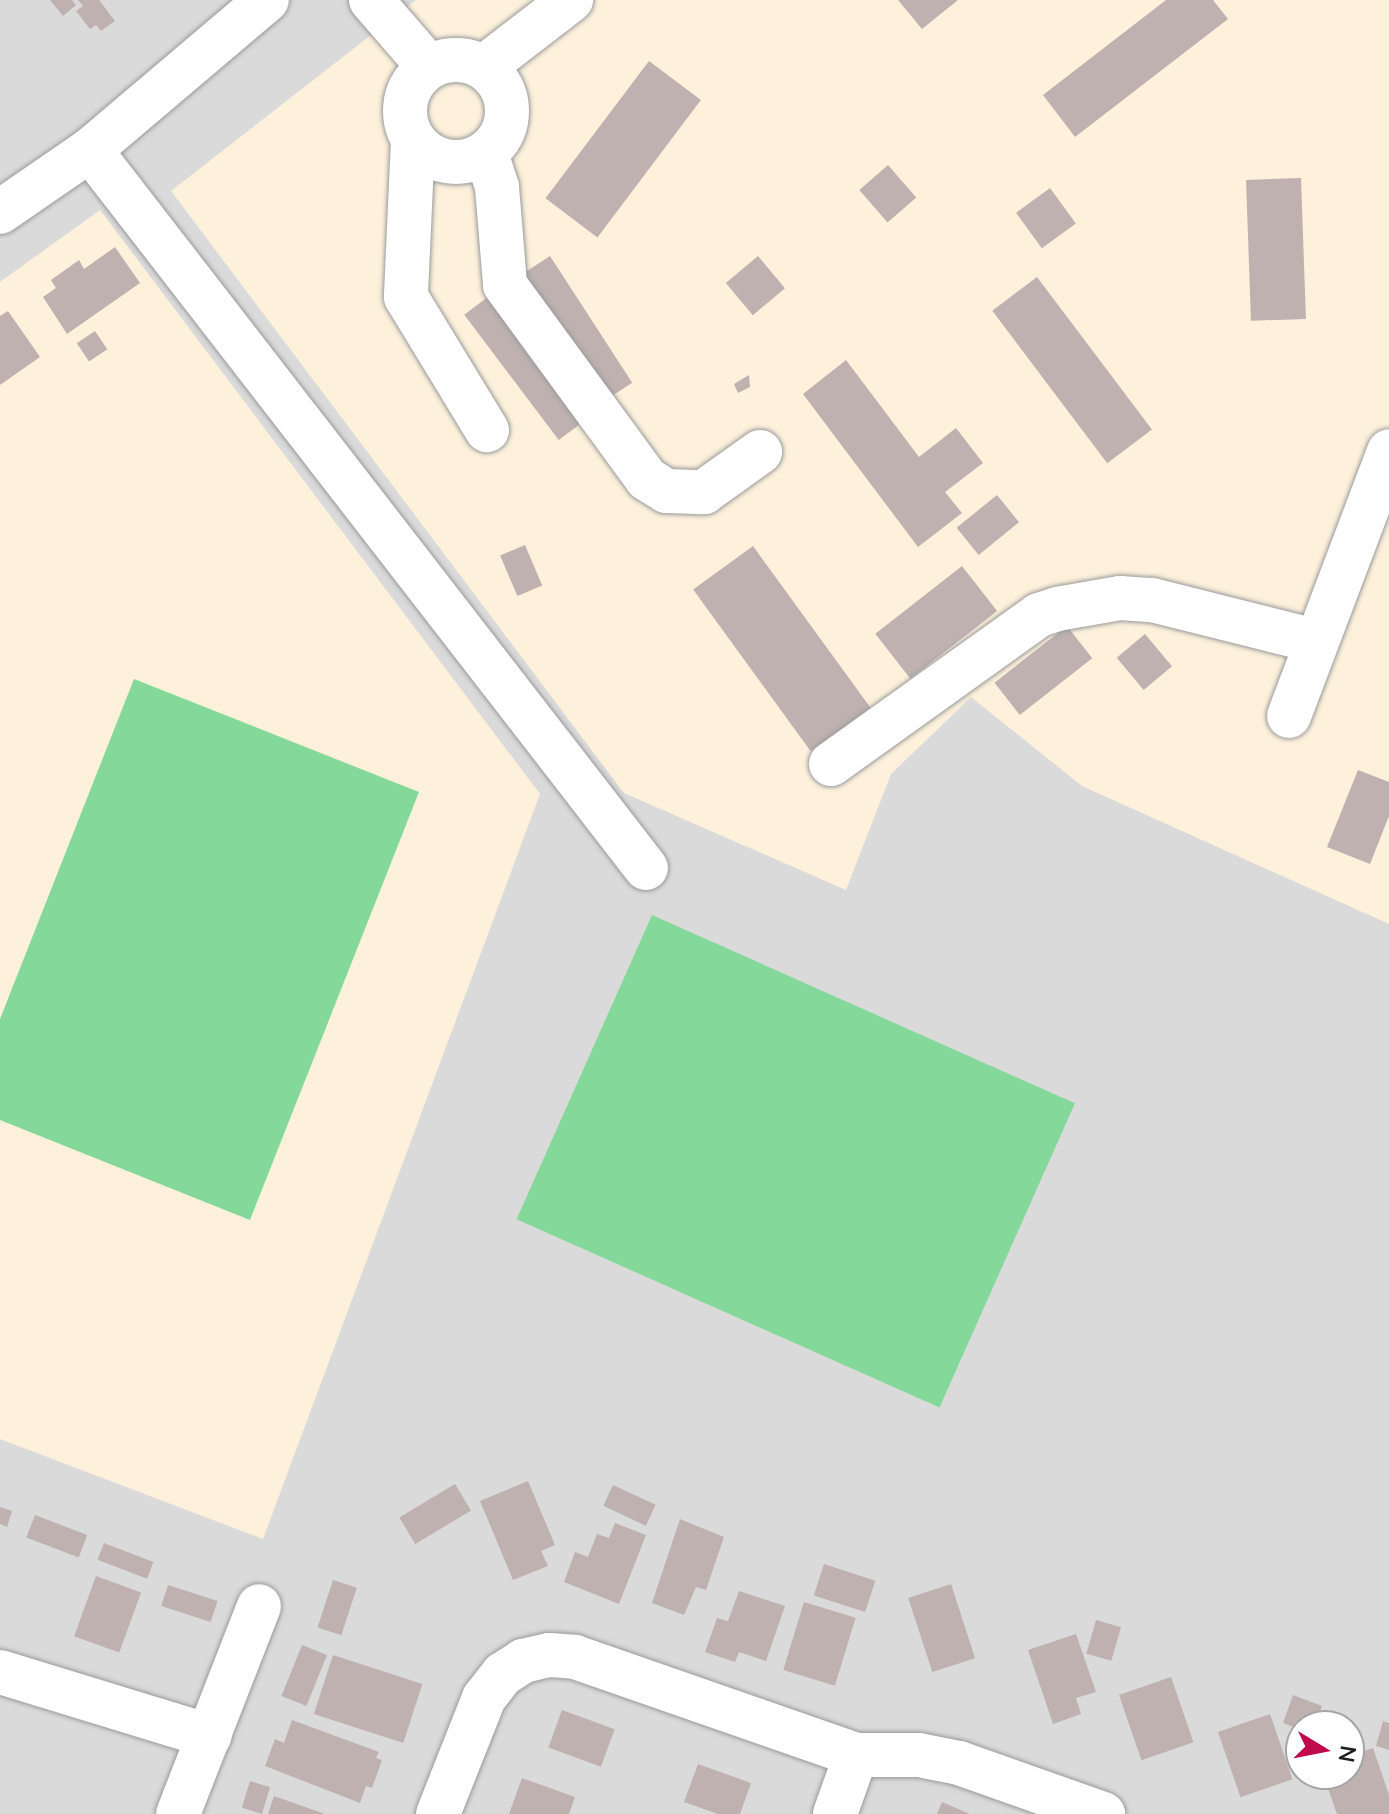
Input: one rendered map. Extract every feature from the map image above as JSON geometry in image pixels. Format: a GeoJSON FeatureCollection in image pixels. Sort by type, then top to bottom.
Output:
{"type":"FeatureCollection","features":[{"type":"Feature","properties":{"kind":"street"},"geometry":{"type":"LineString","coordinates":[[0,212],[90,150],[267,0]]}},
{"type":"Feature","properties":{"kind":"street"},"geometry":{"type":"LineString","coordinates":[[371,0],[429,67]]}},
{"type":"Feature","properties":{"kind":"street"},"geometry":{"type":"LineString","coordinates":[[484,67],[571,0]]}},
{"type":"Feature","properties":{"kind":"street"},"geometry":{"type":"LineString","coordinates":[[413,140],[424,152],[447,162],[471,161],[486,153],[498,141],[507,109],[504,93],[484,67],[457,59],[429,67],[416,77],[404,108],[413,140],[406,297],[487,430]]}},
{"type":"Feature","properties":{"kind":"street"},"geometry":{"type":"LineString","coordinates":[[90,150],[646,868]]}},
{"type":"Feature","properties":{"kind":"street"},"geometry":{"type":"LineString","coordinates":[[486,153],[497,187],[505,285],[647,479],[666,491],[704,492],[760,452]]}},
{"type":"Feature","properties":{"kind":"street"},"geometry":{"type":"LineString","coordinates":[[1289,716],[1389,451]]}},
{"type":"Feature","properties":{"kind":"street"},"geometry":{"type":"LineString","coordinates":[[831,764],[1039,615],[1057,609],[1120,598],[1152,600],[1315,641]]}},
{"type":"Feature","properties":{"kind":"street"},"geometry":{"type":"LineString","coordinates":[[178,1814],[259,1606]]}},
{"type":"Feature","properties":{"kind":"street"},"geometry":{"type":"LineString","coordinates":[[438,1814],[484,1698],[513,1668],[549,1655],[575,1657],[856,1755],[919,1755],[959,1763],[1103,1814]]}},
{"type":"Feature","properties":{"kind":"street"},"geometry":{"type":"LineString","coordinates":[[0,1672],[209,1736]]}},
{"type":"Feature","properties":{"kind":"street"},"geometry":{"type":"LineString","coordinates":[[835,1814],[856,1755]]}},
{"type":"Feature","properties":{"kind":"shaded area"},"geometry":{"type":"Polygon","coordinates":[[[0,0],[1389,0],[1389,1814],[0,1814],[0,0]]]}},
{"type":"Feature","properties":{"kind":"shaded area"},"geometry":{"type":"Polygon","coordinates":[[[416,0],[1389,0],[1389,924],[1082,786],[971,697],[891,774],[846,890],[624,793],[171,191],[416,0]]]}},
{"type":"Feature","properties":{"kind":"shaded area"},"geometry":{"type":"Polygon","coordinates":[[[100,210],[540,794],[263,1539],[0,1439],[0,282],[100,210]]]}},
{"type":"Feature","properties":{"kind":"green space"},"geometry":{"type":"Polygon","coordinates":[[[134,679],[419,792],[250,1220],[0,1120],[0,1019],[134,679]]]}},
{"type":"Feature","properties":{"kind":"green space"},"geometry":{"type":"Polygon","coordinates":[[[652,915],[1075,1103],[940,1408],[517,1219],[652,915]]]}},
{"type":"Feature","properties":{"kind":"building"},"geometry":{"type":"Polygon","coordinates":[[[50,0],[72,0],[76,5],[63,16],[50,0]]]}},
{"type":"Feature","properties":{"kind":"building"},"geometry":{"type":"Polygon","coordinates":[[[78,0],[99,0],[115,21],[101,31],[96,25],[90,29],[76,11],[83,6],[78,0]]]}},
{"type":"Feature","properties":{"kind":"building"},"geometry":{"type":"Polygon","coordinates":[[[898,0],[958,0],[922,29],[898,0]]]}},
{"type":"Feature","properties":{"kind":"building"},"geometry":{"type":"Polygon","coordinates":[[[1166,0],[1213,0],[1228,19],[1075,137],[1043,95],[1166,0]]]}},
{"type":"Feature","properties":{"kind":"building"},"geometry":{"type":"Polygon","coordinates":[[[649,61],[701,100],[597,237],[545,198],[649,61]]]}},
{"type":"Feature","properties":{"kind":"building"},"geometry":{"type":"Polygon","coordinates":[[[888,165],[916,197],[888,222],[859,190],[888,165]]]}},
{"type":"Feature","properties":{"kind":"building"},"geometry":{"type":"Polygon","coordinates":[[[1301,178],[1306,319],[1251,321],[1246,180],[1301,178]]]}},
{"type":"Feature","properties":{"kind":"building"},"geometry":{"type":"Polygon","coordinates":[[[1050,188],[1076,224],[1042,248],[1016,213],[1050,188]]]}},
{"type":"Feature","properties":{"kind":"building"},"geometry":{"type":"Polygon","coordinates":[[[115,247],[140,283],[67,334],[43,297],[56,288],[51,280],[79,260],[84,269],[115,247]]]}},
{"type":"Feature","properties":{"kind":"building"},"geometry":{"type":"Polygon","coordinates":[[[550,256],[632,383],[604,401],[521,275],[550,256]]]}},
{"type":"Feature","properties":{"kind":"building"},"geometry":{"type":"Polygon","coordinates":[[[758,256],[785,288],[753,315],[726,283],[758,256]]]}},
{"type":"Feature","properties":{"kind":"building"},"geometry":{"type":"Polygon","coordinates":[[[1037,277],[1152,430],[1107,463],[992,311],[1037,277]]]}},
{"type":"Feature","properties":{"kind":"building"},"geometry":{"type":"Polygon","coordinates":[[[489,296],[583,421],[559,440],[464,315],[489,296]]]}},
{"type":"Feature","properties":{"kind":"building"},"geometry":{"type":"Polygon","coordinates":[[[8,311],[40,357],[0,385],[0,316],[8,311]]]}},
{"type":"Feature","properties":{"kind":"building"},"geometry":{"type":"Polygon","coordinates":[[[95,331],[107,349],[89,362],[77,343],[95,331]]]}},
{"type":"Feature","properties":{"kind":"building"},"geometry":{"type":"Polygon","coordinates":[[[846,360],[919,457],[956,428],[983,463],[945,492],[962,513],[918,547],[803,394],[846,360]]]}},
{"type":"Feature","properties":{"kind":"building"},"geometry":{"type":"Polygon","coordinates":[[[749,375],[750,387],[738,393],[734,384],[749,375]]]}},
{"type":"Feature","properties":{"kind":"building"},"geometry":{"type":"Polygon","coordinates":[[[997,495],[1019,522],[979,555],[957,528],[997,495]]]}},
{"type":"Feature","properties":{"kind":"building"},"geometry":{"type":"Polygon","coordinates":[[[525,545],[542,586],[517,596],[500,556],[525,545]]]}},
{"type":"Feature","properties":{"kind":"building"},"geometry":{"type":"Polygon","coordinates":[[[753,546],[871,708],[811,751],[693,589],[753,546]]]}},
{"type":"Feature","properties":{"kind":"building"},"geometry":{"type":"Polygon","coordinates":[[[962,566],[997,611],[910,679],[875,634],[962,566]]]}},
{"type":"Feature","properties":{"kind":"building"},"geometry":{"type":"Polygon","coordinates":[[[1067,626],[1092,658],[1020,715],[995,683],[1067,626]]]}},
{"type":"Feature","properties":{"kind":"building"},"geometry":{"type":"Polygon","coordinates":[[[1145,634],[1172,666],[1144,690],[1117,658],[1145,634]]]}},
{"type":"Feature","properties":{"kind":"building"},"geometry":{"type":"Polygon","coordinates":[[[1358,770],[1389,782],[1389,816],[1370,864],[1327,847],[1358,770]]]}},
{"type":"Feature","properties":{"kind":"building"},"geometry":{"type":"Polygon","coordinates":[[[528,1481],[555,1545],[541,1551],[548,1566],[513,1580],[480,1501],[528,1481]]]}},
{"type":"Feature","properties":{"kind":"building"},"geometry":{"type":"Polygon","coordinates":[[[455,1484],[471,1511],[415,1544],[399,1517],[455,1484]]]}},
{"type":"Feature","properties":{"kind":"building"},"geometry":{"type":"Polygon","coordinates":[[[613,1485],[656,1505],[646,1526],[603,1506],[613,1485]]]}},
{"type":"Feature","properties":{"kind":"building"},"geometry":{"type":"Polygon","coordinates":[[[0,1507],[12,1511],[7,1527],[0,1524],[0,1507]]]}},
{"type":"Feature","properties":{"kind":"building"},"geometry":{"type":"Polygon","coordinates":[[[35,1515],[87,1535],[79,1557],[26,1537],[35,1515]]]}},
{"type":"Feature","properties":{"kind":"building"},"geometry":{"type":"Polygon","coordinates":[[[680,1519],[724,1537],[706,1590],[696,1587],[684,1615],[652,1603],[680,1519]]]}},
{"type":"Feature","properties":{"kind":"building"},"geometry":{"type":"Polygon","coordinates":[[[615,1523],[646,1535],[619,1604],[564,1582],[575,1552],[588,1557],[597,1534],[609,1538],[615,1523]]]}},
{"type":"Feature","properties":{"kind":"building"},"geometry":{"type":"Polygon","coordinates":[[[104,1543],[153,1562],[147,1579],[98,1560],[104,1543]]]}},
{"type":"Feature","properties":{"kind":"building"},"geometry":{"type":"Polygon","coordinates":[[[824,1564],[875,1581],[865,1612],[814,1595],[824,1564]]]}},
{"type":"Feature","properties":{"kind":"building"},"geometry":{"type":"Polygon","coordinates":[[[96,1576],[141,1592],[119,1653],[74,1636],[96,1576]]]}},
{"type":"Feature","properties":{"kind":"building"},"geometry":{"type":"Polygon","coordinates":[[[333,1580],[357,1588],[341,1635],[318,1628],[333,1580]]]}},
{"type":"Feature","properties":{"kind":"building"},"geometry":{"type":"Polygon","coordinates":[[[951,1584],[975,1658],[932,1672],[908,1598],[951,1584]]]}},
{"type":"Feature","properties":{"kind":"building"},"geometry":{"type":"Polygon","coordinates":[[[168,1585],[217,1601],[211,1622],[161,1606],[168,1585]]]}},
{"type":"Feature","properties":{"kind":"building"},"geometry":{"type":"Polygon","coordinates":[[[739,1591],[785,1606],[766,1661],[739,1652],[735,1662],[705,1652],[717,1618],[728,1621],[739,1591]]]}},
{"type":"Feature","properties":{"kind":"building"},"geometry":{"type":"Polygon","coordinates":[[[804,1602],[856,1618],[835,1686],[783,1670],[804,1602]]]}},
{"type":"Feature","properties":{"kind":"building"},"geometry":{"type":"Polygon","coordinates":[[[1096,1620],[1121,1627],[1111,1661],[1086,1654],[1096,1620]]]}},
{"type":"Feature","properties":{"kind":"building"},"geometry":{"type":"Polygon","coordinates":[[[1076,1634],[1096,1692],[1076,1698],[1081,1714],[1053,1724],[1028,1650],[1076,1634]]]}},
{"type":"Feature","properties":{"kind":"building"},"geometry":{"type":"Polygon","coordinates":[[[302,1645],[327,1655],[306,1706],[281,1696],[302,1645]]]}},
{"type":"Feature","properties":{"kind":"building"},"geometry":{"type":"Polygon","coordinates":[[[333,1655],[422,1684],[403,1743],[314,1714],[333,1655]]]}},
{"type":"Feature","properties":{"kind":"building"},"geometry":{"type":"Polygon","coordinates":[[[1171,1677],[1193,1742],[1141,1760],[1119,1695],[1171,1677]]]}},
{"type":"Feature","properties":{"kind":"building"},"geometry":{"type":"Polygon","coordinates":[[[1293,1695],[1322,1706],[1320,1710],[1288,1710],[1293,1695]]]}},
{"type":"Feature","properties":{"kind":"building"},"geometry":{"type":"Polygon","coordinates":[[[562,1710],[615,1729],[601,1767],[548,1748],[562,1710]]]}},
{"type":"Feature","properties":{"kind":"building"},"geometry":{"type":"Polygon","coordinates":[[[1270,1714],[1285,1758],[1285,1782],[1240,1797],[1218,1732],[1270,1714]]]}},
{"type":"Feature","properties":{"kind":"building"},"geometry":{"type":"Polygon","coordinates":[[[292,1720],[379,1752],[376,1758],[382,1760],[372,1788],[366,1786],[360,1803],[265,1766],[275,1739],[284,1743],[292,1720]]]}},
{"type":"Feature","properties":{"kind":"building"},"geometry":{"type":"Polygon","coordinates":[[[1383,1721],[1389,1723],[1389,1750],[1376,1746],[1383,1721]]]}},
{"type":"Feature","properties":{"kind":"building"},"geometry":{"type":"Polygon","coordinates":[[[1373,1748],[1389,1795],[1389,1814],[1337,1814],[1329,1790],[1365,1790],[1365,1751],[1373,1748]]]}},
{"type":"Feature","properties":{"kind":"building"},"geometry":{"type":"Polygon","coordinates":[[[698,1764],[751,1783],[740,1814],[718,1814],[684,1802],[698,1764]]]}},
{"type":"Feature","properties":{"kind":"building"},"geometry":{"type":"Polygon","coordinates":[[[522,1778],[575,1797],[569,1814],[509,1814],[522,1778]]]}},
{"type":"Feature","properties":{"kind":"building"},"geometry":{"type":"Polygon","coordinates":[[[250,1781],[270,1787],[262,1814],[242,1808],[250,1781]]]}},
{"type":"Feature","properties":{"kind":"building"},"geometry":{"type":"Polygon","coordinates":[[[274,1796],[325,1814],[268,1814],[274,1796]]]}},
{"type":"Feature","properties":{"kind":"building"},"geometry":{"type":"Polygon","coordinates":[[[942,1802],[970,1814],[937,1814],[942,1802]]]}}]}
